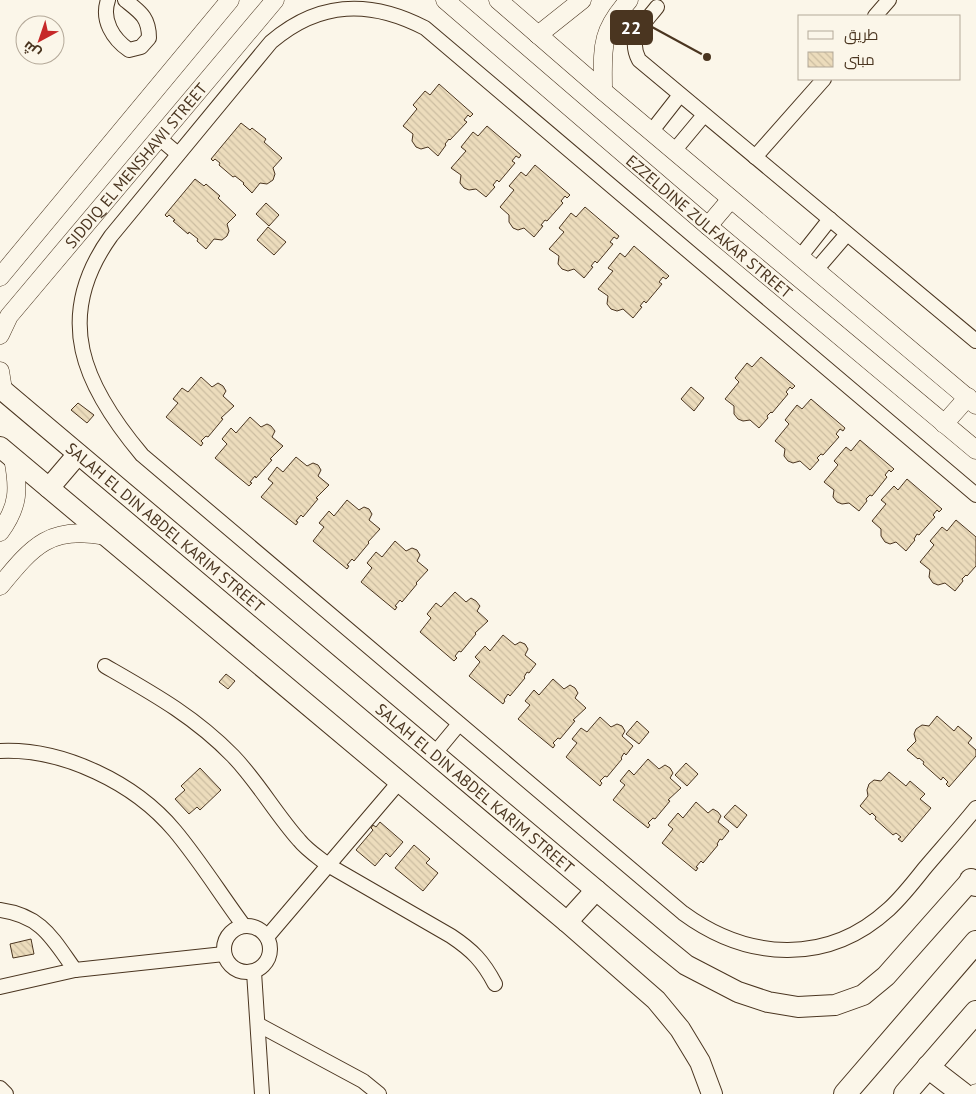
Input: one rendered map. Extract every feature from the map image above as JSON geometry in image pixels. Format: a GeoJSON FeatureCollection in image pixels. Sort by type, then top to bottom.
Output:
{"type":"FeatureCollection","features":[{"type":"Feature","properties":{"kind":"main road","name":"SALAH EL DIN ABDEL KARIM STREET"},"geometry":{"type":"LineString","coordinates":[[1,383],[78,454],[692,969],[738,992],[768,1002],[798,1007],[835,1004],[863,995],[886,976],[974,880]]}},
{"type":"Feature","properties":{"kind":"main road"},"geometry":{"type":"LineString","coordinates":[[6,452],[400,781],[656,1000],[680,1029],[700,1062],[712,1094]]}},
{"type":"Feature","properties":{"kind":"main road"},"geometry":{"type":"LineString","coordinates":[[50,488],[78,454]]}},
{"type":"Feature","properties":{"kind":"main road"},"geometry":{"type":"LineString","coordinates":[[567,922],[596,890]]}},
{"type":"Feature","properties":{"kind":"main road"},"geometry":{"type":"LineString","coordinates":[[845,1094],[976,942]]}},
{"type":"Feature","properties":{"kind":"main road"},"geometry":{"type":"LineString","coordinates":[[905,1094],[976,1012]]}},
{"type":"Feature","properties":{"kind":"main road"},"geometry":{"type":"LineString","coordinates":[[928,1067],[963,1094]]}},
{"type":"Feature","properties":{"kind":"street"},"geometry":{"type":"LineString","coordinates":[[108,0],[105,8],[106,21],[119,43],[129,50],[141,47],[149,38],[149,26],[142,13],[125,0]]}},
{"type":"Feature","properties":{"kind":"street","name":"SIDDIQ EL MENSHAWI STREET"},"geometry":{"type":"LineString","coordinates":[[0,277],[230,0]]}},
{"type":"Feature","properties":{"kind":"street","name":"SIDDIQ EL MENSHAWI STREET"},"geometry":{"type":"LineString","coordinates":[[1,327],[275,0]]}},
{"type":"Feature","properties":{"kind":"street"},"geometry":{"type":"LineString","coordinates":[[498,0],[651,132],[972,401],[944,424]]}},
{"type":"Feature","properties":{"kind":"street"},"geometry":{"type":"LineString","coordinates":[[538,35],[582,0]]}},
{"type":"Feature","properties":{"kind":"street"},"geometry":{"type":"LineString","coordinates":[[603,91],[604,39],[615,16],[629,0]]}},
{"type":"Feature","properties":{"kind":"street"},"geometry":{"type":"LineString","coordinates":[[876,15],[889,0]]}},
{"type":"Feature","properties":{"kind":"street"},"geometry":{"type":"LineString","coordinates":[[976,495],[426,28],[399,11],[384,6],[353,2],[326,7],[298,21],[272,42],[110,236],[92,265],[86,281],[81,306],[80,333],[86,368],[93,384],[114,419],[142,455],[683,913],[711,932],[742,944],[760,948],[787,950],[813,948],[846,937],[868,925],[888,910],[976,808]]}},
{"type":"Feature","properties":{"kind":"street","name":"EZZELDINE ZULFAKAR STREET"},"geometry":{"type":"LineString","coordinates":[[450,2],[708,226],[976,450]]}},
{"type":"Feature","properties":{"kind":"street"},"geometry":{"type":"LineString","coordinates":[[657,8],[637,33],[634,42],[634,52],[639,60],[976,341]]}},
{"type":"Feature","properties":{"kind":"street"},"geometry":{"type":"LineString","coordinates":[[755,157],[823,80]]}},
{"type":"Feature","properties":{"kind":"street"},"geometry":{"type":"LineString","coordinates":[[651,132],[680,95]]}},
{"type":"Feature","properties":{"kind":"street"},"geometry":{"type":"LineString","coordinates":[[674,151],[704,115]]}},
{"type":"Feature","properties":{"kind":"street"},"geometry":{"type":"LineString","coordinates":[[159,138],[178,154]]}},
{"type":"Feature","properties":{"kind":"street"},"geometry":{"type":"LineString","coordinates":[[708,226],[731,199]]}},
{"type":"Feature","properties":{"kind":"street"},"geometry":{"type":"LineString","coordinates":[[800,257],[830,219]]}},
{"type":"Feature","properties":{"kind":"street"},"geometry":{"type":"LineString","coordinates":[[816,270],[847,234]]}},
{"type":"Feature","properties":{"kind":"street"},"geometry":{"type":"LineString","coordinates":[[0,532],[10,518],[17,498],[17,478],[6,452]]}},
{"type":"Feature","properties":{"kind":"street"},"geometry":{"type":"LineString","coordinates":[[0,586],[26,554],[44,541],[64,534],[85,532],[106,536]]}},
{"type":"Feature","properties":{"kind":"street"},"geometry":{"type":"LineString","coordinates":[[105,666],[164,699],[211,736],[252,778],[298,840],[309,851],[328,865],[469,948],[484,964],[495,984]]}},
{"type":"Feature","properties":{"kind":"street"},"geometry":{"type":"LineString","coordinates":[[435,754],[459,724]]}},
{"type":"Feature","properties":{"kind":"street"},"geometry":{"type":"LineString","coordinates":[[0,751],[37,754],[68,761],[98,773],[126,788],[152,808],[174,830],[244,926]]}},
{"type":"Feature","properties":{"kind":"street"},"geometry":{"type":"LineString","coordinates":[[267,937],[400,781]]}},
{"type":"Feature","properties":{"kind":"street"},"geometry":{"type":"LineString","coordinates":[[0,910],[15,912],[32,920],[46,931],[75,970]]}},
{"type":"Feature","properties":{"kind":"street"},"geometry":{"type":"LineString","coordinates":[[244,926],[257,928],[267,937],[271,950],[269,958],[261,969],[244,973],[235,970],[228,963],[224,954],[226,939],[236,928],[244,926]]}},
{"type":"Feature","properties":{"kind":"street"},"geometry":{"type":"LineString","coordinates":[[0,987],[75,970],[224,954]]}},
{"type":"Feature","properties":{"kind":"street"},"geometry":{"type":"LineString","coordinates":[[254,972],[259,1025],[262,1094]]}},
{"type":"Feature","properties":{"kind":"street"},"geometry":{"type":"LineString","coordinates":[[259,1025],[363,1081],[378,1094]]}},
{"type":"Feature","properties":{"kind":"street"},"geometry":{"type":"LineString","coordinates":[[0,1088],[6,1094]]}},
{"type":"Feature","properties":{"kind":"building"},"geometry":{"type":"Polygon","coordinates":[[[439,84],[473,114],[470,117],[468,115],[464,120],[467,122],[449,139],[438,156],[428,147],[421,149],[416,147],[412,141],[413,134],[403,126],[417,109],[413,105],[425,91],[430,95],[439,84]]]}},
{"type":"Feature","properties":{"kind":"building"},"geometry":{"type":"Polygon","coordinates":[[[241,123],[250,130],[252,128],[266,139],[264,142],[282,158],[273,168],[275,174],[273,180],[267,184],[260,183],[252,193],[244,183],[235,176],[233,177],[219,165],[220,163],[215,159],[213,161],[211,159],[241,123]]]}},
{"type":"Feature","properties":{"kind":"building"},"geometry":{"type":"Polygon","coordinates":[[[487,126],[521,155],[519,158],[516,156],[512,161],[515,163],[499,182],[497,180],[493,185],[495,187],[486,197],[476,189],[469,190],[464,188],[460,183],[461,175],[451,168],[466,151],[461,147],[473,132],[478,136],[487,126]]]}},
{"type":"Feature","properties":{"kind":"building"},"geometry":{"type":"Polygon","coordinates":[[[535,165],[570,195],[567,198],[565,196],[561,201],[563,203],[547,221],[545,220],[541,225],[543,226],[534,237],[524,228],[518,230],[513,228],[509,222],[509,215],[500,207],[514,190],[509,186],[521,172],[526,176],[535,165]]]}},
{"type":"Feature","properties":{"kind":"building"},"geometry":{"type":"Polygon","coordinates":[[[195,179],[204,186],[206,184],[220,196],[218,198],[236,215],[227,224],[229,231],[227,236],[222,240],[214,239],[206,249],[197,241],[198,239],[189,232],[188,234],[169,215],[167,217],[165,215],[195,179]]]}},
{"type":"Feature","properties":{"kind":"building"},"geometry":{"type":"Polygon","coordinates":[[[266,203],[279,215],[269,226],[256,214],[266,203]]]}},
{"type":"Feature","properties":{"kind":"building"},"geometry":{"type":"Polygon","coordinates":[[[585,207],[619,236],[617,239],[614,237],[610,242],[613,244],[597,263],[595,261],[591,266],[593,267],[584,278],[574,269],[568,271],[562,269],[558,264],[559,256],[549,249],[564,232],[559,228],[571,213],[576,217],[585,207]]]}},
{"type":"Feature","properties":{"kind":"building"},"geometry":{"type":"Polygon","coordinates":[[[268,227],[286,242],[274,255],[257,240],[268,227]]]}},
{"type":"Feature","properties":{"kind":"building"},"geometry":{"type":"Polygon","coordinates":[[[634,246],[669,276],[666,279],[663,277],[659,282],[662,284],[646,303],[644,301],[640,306],[642,307],[633,318],[623,309],[617,311],[611,309],[607,304],[608,296],[598,289],[613,271],[608,268],[620,253],[625,257],[634,246]]]}},
{"type":"Feature","properties":{"kind":"building"},"geometry":{"type":"Polygon","coordinates":[[[761,357],[795,386],[792,389],[790,387],[786,392],[788,394],[772,413],[767,416],[768,418],[759,428],[750,420],[743,421],[738,419],[734,414],[734,406],[725,399],[739,382],[735,378],[747,363],[752,367],[761,357]]]}},
{"type":"Feature","properties":{"kind":"building"},"geometry":{"type":"Polygon","coordinates":[[[201,377],[212,387],[218,383],[223,386],[226,391],[223,396],[234,406],[221,418],[223,419],[208,437],[206,436],[201,441],[203,443],[201,446],[166,417],[178,403],[173,399],[182,388],[188,392],[201,377]]]}},
{"type":"Feature","properties":{"kind":"building"},"geometry":{"type":"Polygon","coordinates":[[[691,387],[704,398],[694,411],[681,399],[691,387]]]}},
{"type":"Feature","properties":{"kind":"building"},"geometry":{"type":"Polygon","coordinates":[[[811,399],[845,428],[843,431],[840,429],[836,434],[839,437],[823,455],[821,454],[817,458],[819,460],[810,470],[800,461],[793,463],[788,461],[784,456],[785,449],[775,441],[789,424],[785,420],[797,405],[802,409],[811,399]]]}},
{"type":"Feature","properties":{"kind":"building"},"geometry":{"type":"Polygon","coordinates":[[[78,403],[94,415],[87,423],[71,410],[78,403]]]}},
{"type":"Feature","properties":{"kind":"building"},"geometry":{"type":"Polygon","coordinates":[[[250,417],[261,427],[267,424],[271,426],[275,431],[272,437],[283,446],[270,459],[272,460],[256,478],[255,476],[249,486],[215,458],[227,444],[222,439],[231,428],[236,433],[250,417]]]}},
{"type":"Feature","properties":{"kind":"building"},"geometry":{"type":"Polygon","coordinates":[[[860,440],[894,469],[891,472],[889,470],[885,475],[887,477],[872,496],[870,495],[866,499],[867,501],[859,511],[849,503],[842,504],[837,502],[833,497],[834,490],[824,482],[838,465],[834,461],[846,447],[851,451],[860,440]]]}},
{"type":"Feature","properties":{"kind":"building"},"geometry":{"type":"Polygon","coordinates":[[[296,457],[307,466],[313,463],[318,465],[321,470],[318,476],[329,485],[316,498],[318,499],[303,517],[301,515],[296,521],[298,522],[296,525],[261,497],[273,483],[268,479],[277,467],[283,472],[296,457]]]}},
{"type":"Feature","properties":{"kind":"building"},"geometry":{"type":"Polygon","coordinates":[[[907,479],[942,509],[939,512],[937,510],[933,515],[935,517],[919,535],[917,534],[915,540],[906,551],[896,542],[890,544],[885,542],[881,536],[881,529],[872,521],[886,504],[881,500],[894,486],[898,490],[907,479]]]}},
{"type":"Feature","properties":{"kind":"building"},"geometry":{"type":"Polygon","coordinates":[[[347,500],[359,510],[364,507],[369,509],[372,514],[369,520],[380,529],[354,561],[352,559],[347,565],[349,566],[347,569],[313,541],[324,527],[319,523],[329,511],[334,516],[347,500]]]}},
{"type":"Feature","properties":{"kind":"building"},"geometry":{"type":"Polygon","coordinates":[[[956,520],[976,537],[976,566],[962,579],[963,581],[955,591],[945,583],[938,585],[933,583],[929,577],[930,570],[920,562],[934,545],[930,541],[942,527],[947,531],[956,520]]]}},
{"type":"Feature","properties":{"kind":"building"},"geometry":{"type":"Polygon","coordinates":[[[395,541],[406,551],[412,548],[417,550],[420,555],[417,561],[428,570],[402,602],[400,600],[395,606],[397,607],[395,610],[361,582],[372,568],[367,563],[376,552],[382,557],[395,541]]]}},
{"type":"Feature","properties":{"kind":"building"},"geometry":{"type":"Polygon","coordinates":[[[455,592],[466,602],[471,598],[476,601],[480,606],[477,611],[488,621],[475,633],[461,652],[459,651],[454,661],[420,632],[431,618],[427,614],[436,603],[441,607],[455,592]]]}},
{"type":"Feature","properties":{"kind":"building"},"geometry":{"type":"Polygon","coordinates":[[[503,635],[515,645],[520,642],[525,644],[528,649],[525,655],[536,664],[529,673],[527,672],[525,678],[510,696],[508,694],[503,704],[469,676],[480,662],[475,657],[485,646],[490,651],[503,635]]]}},
{"type":"Feature","properties":{"kind":"building"},"geometry":{"type":"Polygon","coordinates":[[[226,674],[235,681],[228,689],[219,682],[226,674]]]}},
{"type":"Feature","properties":{"kind":"building"},"geometry":{"type":"Polygon","coordinates":[[[553,679],[564,689],[570,685],[575,688],[578,693],[575,698],[586,708],[573,720],[575,721],[560,739],[558,738],[553,743],[555,745],[553,748],[518,719],[530,705],[525,701],[534,690],[539,695],[553,679]]]}},
{"type":"Feature","properties":{"kind":"building"},"geometry":{"type":"Polygon","coordinates":[[[937,716],[954,731],[958,726],[972,738],[968,743],[976,750],[976,756],[949,787],[946,784],[948,782],[943,777],[941,780],[923,764],[924,762],[907,750],[916,741],[914,734],[916,729],[922,725],[929,726],[937,716]]]}},
{"type":"Feature","properties":{"kind":"building"},"geometry":{"type":"Polygon","coordinates":[[[600,717],[611,727],[617,724],[622,726],[625,731],[622,736],[633,746],[626,755],[624,753],[622,759],[607,777],[605,776],[600,781],[602,783],[600,786],[566,757],[577,743],[572,739],[581,728],[587,732],[600,717]]]}},
{"type":"Feature","properties":{"kind":"building"},"geometry":{"type":"Polygon","coordinates":[[[637,721],[649,732],[639,744],[626,734],[637,721]]]}},
{"type":"Feature","properties":{"kind":"building"},"geometry":{"type":"Polygon","coordinates":[[[648,759],[659,769],[665,765],[670,768],[673,773],[670,778],[681,788],[668,800],[670,801],[655,819],[653,818],[648,823],[650,825],[648,828],[613,800],[625,785],[620,781],[629,770],[634,775],[648,759]]]}},
{"type":"Feature","properties":{"kind":"building"},"geometry":{"type":"Polygon","coordinates":[[[686,763],[698,774],[687,786],[675,775],[686,763]]]}},
{"type":"Feature","properties":{"kind":"building"},"geometry":{"type":"Polygon","coordinates":[[[200,768],[221,790],[200,810],[197,807],[189,814],[175,799],[185,790],[181,786],[200,768]]]}},
{"type":"Feature","properties":{"kind":"building"},"geometry":{"type":"Polygon","coordinates":[[[889,772],[906,786],[910,781],[925,794],[920,799],[931,808],[902,842],[898,839],[901,837],[896,833],[893,835],[875,819],[876,817],[872,813],[870,815],[860,806],[868,796],[869,784],[874,780],[881,781],[889,772]]]}},
{"type":"Feature","properties":{"kind":"building"},"geometry":{"type":"Polygon","coordinates":[[[696,802],[708,813],[713,809],[718,812],[721,816],[718,822],[729,831],[722,840],[720,839],[718,845],[703,863],[701,861],[696,867],[698,868],[696,871],[662,843],[673,829],[668,825],[678,813],[683,818],[696,802]]]}},
{"type":"Feature","properties":{"kind":"building"},"geometry":{"type":"Polygon","coordinates":[[[735,805],[747,815],[737,828],[724,817],[735,805]]]}},
{"type":"Feature","properties":{"kind":"building"},"geometry":{"type":"Polygon","coordinates":[[[380,822],[403,842],[390,857],[386,853],[375,866],[356,850],[373,830],[371,828],[373,825],[376,827],[380,822]]]}},
{"type":"Feature","properties":{"kind":"building"},"geometry":{"type":"Polygon","coordinates":[[[414,845],[430,859],[426,863],[438,873],[423,891],[395,868],[414,845]]]}},
{"type":"Feature","properties":{"kind":"building"},"geometry":{"type":"Polygon","coordinates":[[[31,939],[34,954],[13,958],[10,944],[31,939]]]}},
{"type":"Feature","properties":{"kind":"place","name":"22"},"geometry":{"type":"Point","coordinates":[707,57]}}]}
